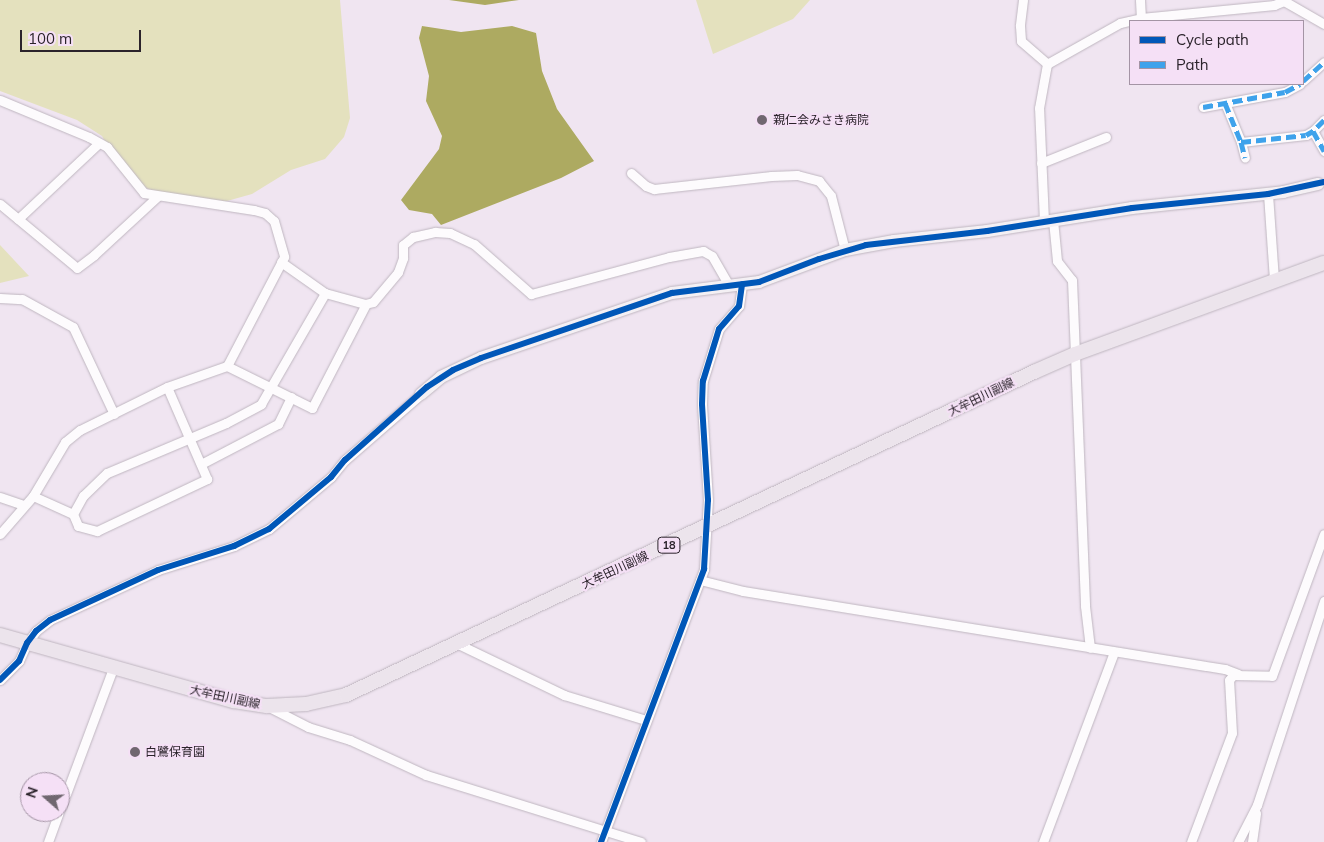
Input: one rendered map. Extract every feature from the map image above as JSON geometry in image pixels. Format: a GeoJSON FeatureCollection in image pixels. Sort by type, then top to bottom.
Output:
{"type":"FeatureCollection","features":[{"type":"Feature","properties":{"kind":"main road","name":"大牟田川副線"},"geometry":{"type":"LineString","coordinates":[[0,636],[198,693],[267,706],[306,704],[346,695],[1076,354],[1324,263]]}},
{"type":"Feature","properties":{"kind":"street"},"geometry":{"type":"LineString","coordinates":[[1023,0],[1020,26],[1021,41],[1047,64]]}},
{"type":"Feature","properties":{"kind":"street"},"geometry":{"type":"LineString","coordinates":[[1140,0],[1142,18]]}},
{"type":"Feature","properties":{"kind":"street"},"geometry":{"type":"LineString","coordinates":[[1133,20],[1274,5],[1284,0],[1324,24]]}},
{"type":"Feature","properties":{"kind":"street"},"geometry":{"type":"LineString","coordinates":[[1047,64],[1120,23],[1129,21]]}},
{"type":"Feature","properties":{"kind":"street"},"geometry":{"type":"LineString","coordinates":[[1304,81],[1324,62]]}},
{"type":"Feature","properties":{"kind":"street"},"geometry":{"type":"LineString","coordinates":[[1047,64],[1039,108],[1041,163],[1057,261],[1072,280],[1085,606],[1090,648]]}},
{"type":"Feature","properties":{"kind":"street"},"geometry":{"type":"LineString","coordinates":[[1203,107],[1285,92],[1298,85]]}},
{"type":"Feature","properties":{"kind":"street"},"geometry":{"type":"LineString","coordinates":[[0,100],[107,147],[144,193],[254,210],[265,214],[274,221],[284,257],[227,366],[167,387],[80,430],[65,442],[33,496],[23,505],[0,534]]}},
{"type":"Feature","properties":{"kind":"street"},"geometry":{"type":"LineString","coordinates":[[1225,103],[1241,142],[1245,158]]}},
{"type":"Feature","properties":{"kind":"street"},"geometry":{"type":"LineString","coordinates":[[1241,142],[1306,135],[1313,132],[1324,120]]}},
{"type":"Feature","properties":{"kind":"street"},"geometry":{"type":"LineString","coordinates":[[1313,132],[1324,151]]}},
{"type":"Feature","properties":{"kind":"street"},"geometry":{"type":"LineString","coordinates":[[1041,163],[1106,137]]}},
{"type":"Feature","properties":{"kind":"street"},"geometry":{"type":"LineString","coordinates":[[18,219],[99,143]]}},
{"type":"Feature","properties":{"kind":"street"},"geometry":{"type":"LineString","coordinates":[[631,173],[646,186],[654,189],[771,176],[797,175],[819,180],[831,196],[845,250]]}},
{"type":"Feature","properties":{"kind":"street"},"geometry":{"type":"LineString","coordinates":[[0,680],[19,662],[27,643],[36,631],[50,620],[158,570],[234,546],[269,528],[331,477],[346,460],[441,377],[481,358],[672,293],[758,282],[779,276],[845,250],[894,241],[1132,208],[1268,194],[1321,183]]}},
{"type":"Feature","properties":{"kind":"street"},"geometry":{"type":"LineString","coordinates":[[1268,194],[1274,280]]}},
{"type":"Feature","properties":{"kind":"street"},"geometry":{"type":"LineString","coordinates":[[0,204],[77,268],[94,255],[158,196]]}},
{"type":"Feature","properties":{"kind":"street"},"geometry":{"type":"LineString","coordinates":[[281,262],[325,293],[366,304],[373,302],[398,272],[403,258],[403,245],[413,237],[435,232],[450,233],[474,244],[531,294],[669,257],[703,250],[712,256],[736,285],[739,306],[719,329],[703,380],[708,527],[704,569],[601,842]]}},
{"type":"Feature","properties":{"kind":"street"},"geometry":{"type":"LineString","coordinates":[[73,514],[83,496],[107,473],[226,423],[260,404],[325,293]]}},
{"type":"Feature","properties":{"kind":"street"},"geometry":{"type":"LineString","coordinates":[[0,298],[22,299],[72,328],[114,414]]}},
{"type":"Feature","properties":{"kind":"street"},"geometry":{"type":"LineString","coordinates":[[227,366],[271,386],[312,408],[366,304]]}},
{"type":"Feature","properties":{"kind":"street"},"geometry":{"type":"LineString","coordinates":[[33,496],[73,514],[78,526],[97,531],[207,479],[167,387]]}},
{"type":"Feature","properties":{"kind":"street"},"geometry":{"type":"LineString","coordinates":[[201,464],[278,424],[291,397]]}},
{"type":"Feature","properties":{"kind":"street"},"geometry":{"type":"LineString","coordinates":[[0,497],[23,505]]}},
{"type":"Feature","properties":{"kind":"street"},"geometry":{"type":"LineString","coordinates":[[700,580],[743,591],[1225,669],[1238,674],[1272,676],[1324,534]]}},
{"type":"Feature","properties":{"kind":"street"},"geometry":{"type":"LineString","coordinates":[[1238,842],[1257,805],[1324,600]]}},
{"type":"Feature","properties":{"kind":"street"},"geometry":{"type":"LineString","coordinates":[[458,644],[564,695],[646,720]]}},
{"type":"Feature","properties":{"kind":"street"},"geometry":{"type":"LineString","coordinates":[[1043,842],[1114,652]]}},
{"type":"Feature","properties":{"kind":"street"},"geometry":{"type":"LineString","coordinates":[[70,784],[113,668]]}},
{"type":"Feature","properties":{"kind":"street"},"geometry":{"type":"LineString","coordinates":[[1191,842],[1232,733],[1229,680],[1233,675],[1238,674]]}},
{"type":"Feature","properties":{"kind":"street"},"geometry":{"type":"LineString","coordinates":[[267,706],[308,727],[350,740],[426,775],[641,842]]}},
{"type":"Feature","properties":{"kind":"street"},"geometry":{"type":"LineString","coordinates":[[1252,842],[1257,805]]}},
{"type":"Feature","properties":{"kind":"street"},"geometry":{"type":"LineString","coordinates":[[48,842],[56,822]]}},
{"type":"Feature","properties":{"kind":"shaded area"},"geometry":{"type":"Polygon","coordinates":[[[0,0],[340,0],[350,118],[344,137],[325,159],[291,170],[252,194],[227,201],[168,199],[125,177],[102,136],[77,120],[0,91],[0,0]]]}},
{"type":"Feature","properties":{"kind":"shaded area"},"geometry":{"type":"Polygon","coordinates":[[[449,0],[519,0],[485,5],[449,0]]]}},
{"type":"Feature","properties":{"kind":"shaded area"},"geometry":{"type":"Polygon","coordinates":[[[696,0],[810,0],[793,19],[713,54],[696,0]]]}},
{"type":"Feature","properties":{"kind":"shaded area"},"geometry":{"type":"Polygon","coordinates":[[[422,26],[461,32],[512,26],[536,33],[542,71],[557,109],[594,161],[561,178],[441,225],[432,214],[409,210],[401,200],[439,149],[442,136],[426,101],[429,76],[419,38],[422,26]]]}},
{"type":"Feature","properties":{"kind":"shaded area"},"geometry":{"type":"Polygon","coordinates":[[[0,245],[29,276],[0,283],[0,245]]]}},
{"type":"Feature","properties":{"kind":"marked path"},"geometry":{"type":"LineString","coordinates":[[1304,80],[1324,62]]}},
{"type":"Feature","properties":{"kind":"marked path"},"geometry":{"type":"LineString","coordinates":[[1203,107],[1285,92],[1298,85]]}},
{"type":"Feature","properties":{"kind":"marked path"},"geometry":{"type":"LineString","coordinates":[[1225,103],[1241,142],[1245,158]]}},
{"type":"Feature","properties":{"kind":"marked path"},"geometry":{"type":"LineString","coordinates":[[1324,120],[1313,131],[1324,151]]}},
{"type":"Feature","properties":{"kind":"marked path"},"geometry":{"type":"LineString","coordinates":[[1241,142],[1306,135],[1313,131]]}},
{"type":"Feature","properties":{"kind":"cycle path"},"geometry":{"type":"LineString","coordinates":[[0,680],[19,661],[27,643],[36,631],[50,620],[158,570],[234,546],[269,529],[331,477],[345,460],[427,387],[453,370],[481,358],[672,293],[759,282],[819,259],[866,245],[987,231],[1132,208],[1268,194],[1324,182]]}},
{"type":"Feature","properties":{"kind":"cycle path"},"geometry":{"type":"LineString","coordinates":[[601,842],[704,569],[708,500],[702,404],[703,381],[719,329],[739,306],[742,284]]}},
{"type":"Feature","properties":{"kind":"place","name":"親仁会みさき病院"},"geometry":{"type":"Point","coordinates":[762,120]}},
{"type":"Feature","properties":{"kind":"place","name":"白鷺保育園"},"geometry":{"type":"Point","coordinates":[135,752]}}]}
